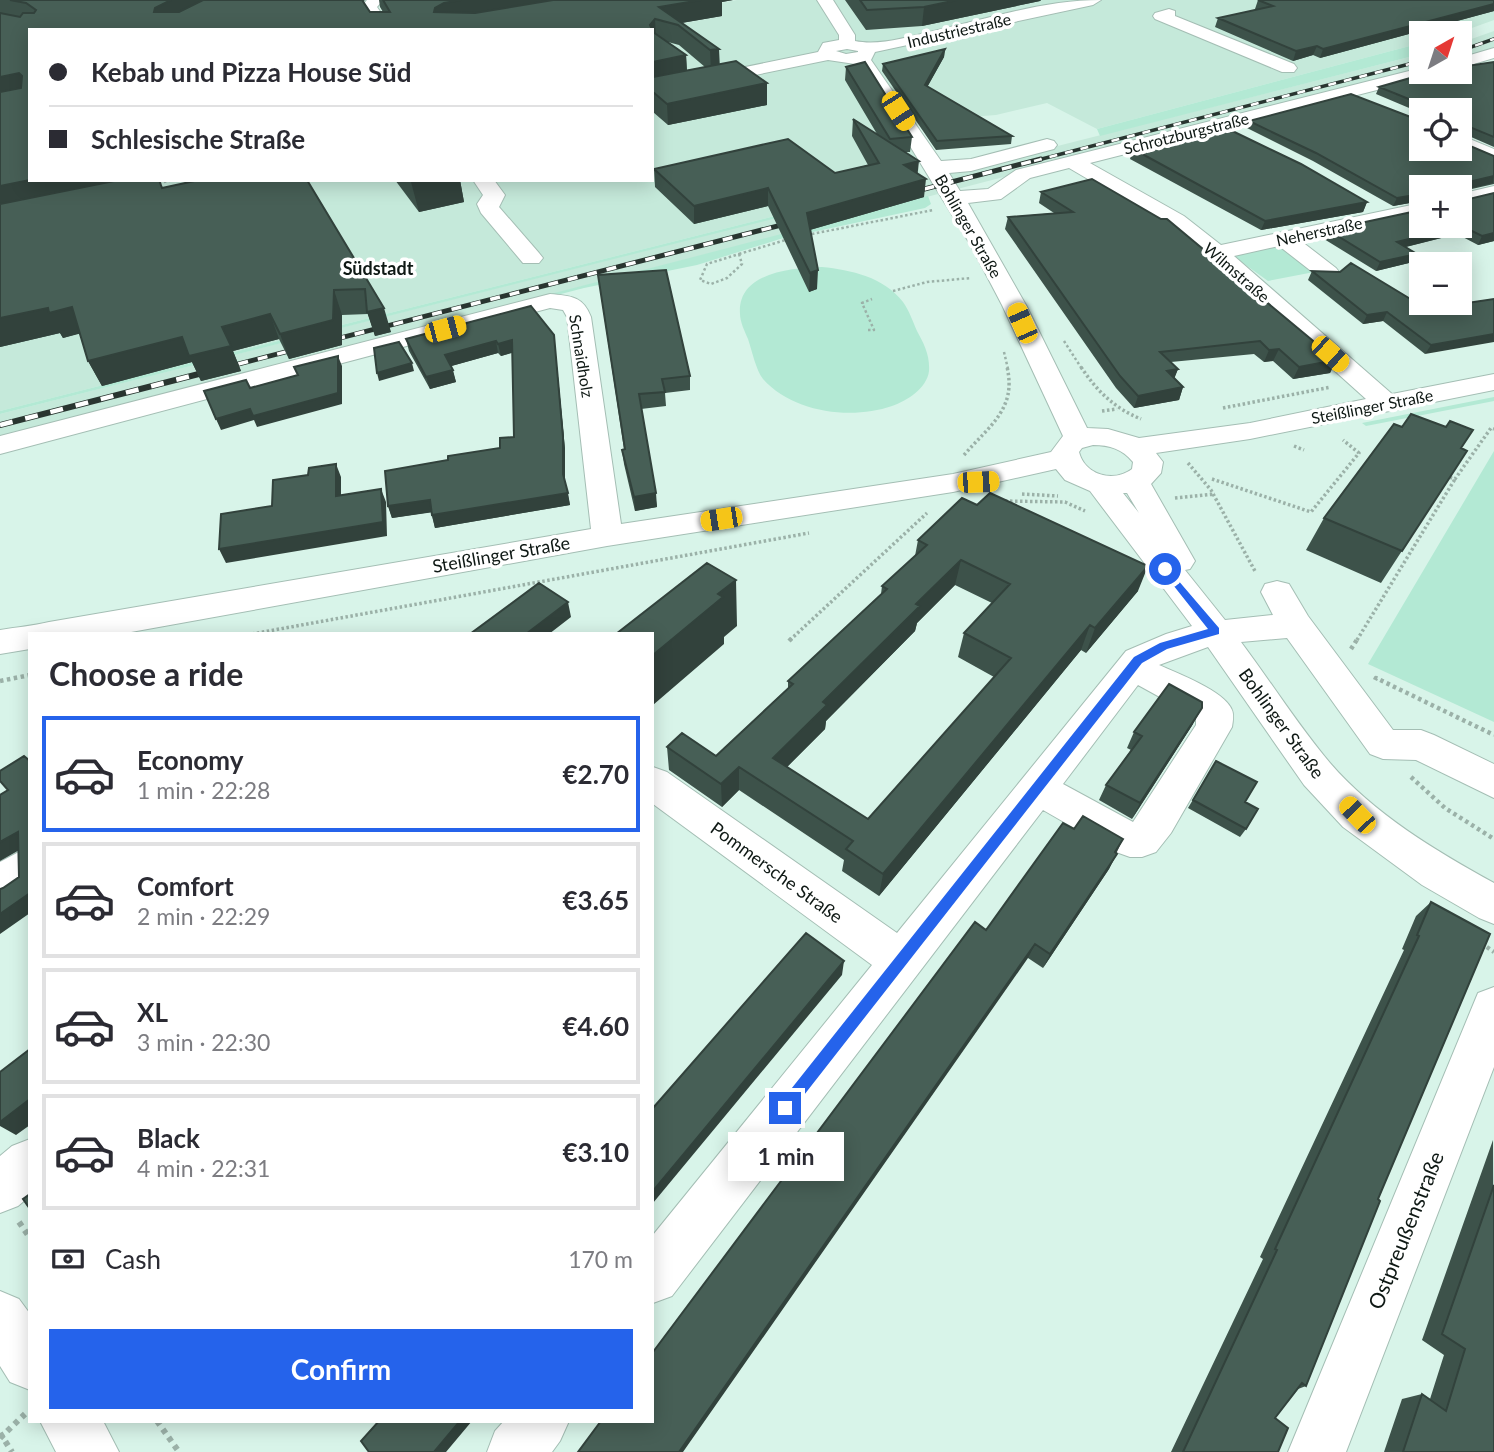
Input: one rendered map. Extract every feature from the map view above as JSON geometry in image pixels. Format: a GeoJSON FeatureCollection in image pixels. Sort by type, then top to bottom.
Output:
{"type":"FeatureCollection","features":[{"type":"Feature","properties":{"kind":"street"},"geometry":{"type":"LineString","coordinates":[[375,0],[369,11],[382,28]]}},
{"type":"Feature","properties":{"kind":"street","name":"Bohlinger Straße"},"geometry":{"type":"LineString","coordinates":[[825,0],[935,168],[1014,305],[1085,466],[1215,631],[1317,774],[1357,815],[1437,872],[1494,905]]}},
{"type":"Feature","properties":{"kind":"street","name":"Industriestraße"},"geometry":{"type":"LineString","coordinates":[[706,80],[829,55],[826,52],[829,47],[857,50],[974,26],[1061,3],[1093,0]]}},
{"type":"Feature","properties":{"kind":"street"},"geometry":{"type":"LineString","coordinates":[[1149,5],[1169,14],[1161,16],[1288,68]]}},
{"type":"Feature","properties":{"kind":"street"},"geometry":{"type":"LineString","coordinates":[[974,26],[991,37]]}},
{"type":"Feature","properties":{"kind":"street"},"geometry":{"type":"LineString","coordinates":[[1472,60],[1490,55]]}},
{"type":"Feature","properties":{"kind":"street"},"geometry":{"type":"LineString","coordinates":[[691,65],[706,80]]}},
{"type":"Feature","properties":{"kind":"street","name":"Schrotzburgstraße"},"geometry":{"type":"LineString","coordinates":[[955,203],[994,195],[1017,176],[1071,151],[1219,125],[1409,76]]}},
{"type":"Feature","properties":{"kind":"street"},"geometry":{"type":"LineString","coordinates":[[654,91],[706,80]]}},
{"type":"Feature","properties":{"kind":"street"},"geometry":{"type":"LineString","coordinates":[[1347,92],[1372,102]]}},
{"type":"Feature","properties":{"kind":"street"},"geometry":{"type":"LineString","coordinates":[[1219,125],[1244,137]]}},
{"type":"Feature","properties":{"kind":"street"},"geometry":{"type":"LineString","coordinates":[[1472,147],[1494,157]]}},
{"type":"Feature","properties":{"kind":"street","name":"Bohlinger Straße"},"geometry":{"type":"LineString","coordinates":[[935,168],[1071,151]]}},
{"type":"Feature","properties":{"kind":"street","name":"Wilmstraße"},"geometry":{"type":"LineString","coordinates":[[1071,151],[1176,221],[1217,253],[1378,396]]}},
{"type":"Feature","properties":{"kind":"street"},"geometry":{"type":"LineString","coordinates":[[484,182],[494,195],[488,204],[489,208],[531,258]]}},
{"type":"Feature","properties":{"kind":"street"},"geometry":{"type":"LineString","coordinates":[[1472,197],[1494,192]]}},
{"type":"Feature","properties":{"kind":"street"},"geometry":{"type":"LineString","coordinates":[[1366,202],[1390,216]]}},
{"type":"Feature","properties":{"kind":"street","name":"Neherstraße"},"geometry":{"type":"LineString","coordinates":[[1217,253],[1409,212]]}},
{"type":"Feature","properties":{"kind":"street"},"geometry":{"type":"LineString","coordinates":[[1283,239],[1328,273]]}},
{"type":"Feature","properties":{"kind":"street","name":"Schnaidholz"},"geometry":{"type":"LineString","coordinates":[[0,445],[550,301],[561,301],[575,307],[579,317],[607,536]]}},
{"type":"Feature","properties":{"kind":"street","name":"Steißlinger Straße"},"geometry":{"type":"LineString","coordinates":[[1085,466],[1121,440],[1142,453],[1180,456],[1250,430],[1378,396],[1494,382]]}},
{"type":"Feature","properties":{"kind":"street","name":"Bohlinger Straße"},"geometry":{"type":"LineString","coordinates":[[1142,453],[1148,501],[1215,631]]}},
{"type":"Feature","properties":{"kind":"street","name":"Steißlinger Straße"},"geometry":{"type":"LineString","coordinates":[[61,632],[956,472],[1085,466],[1119,485],[1142,453]]}},
{"type":"Feature","properties":{"kind":"street"},"geometry":{"type":"LineString","coordinates":[[1277,592],[1296,625],[1366,686],[1384,744],[1421,745],[1494,782]]}},
{"type":"Feature","properties":{"kind":"street"},"geometry":{"type":"LineString","coordinates":[[654,1276],[1138,660],[1164,646],[1215,631],[1296,625]]}},
{"type":"Feature","properties":{"kind":"street"},"geometry":{"type":"LineString","coordinates":[[0,642],[28,637]]}},
{"type":"Feature","properties":{"kind":"street"},"geometry":{"type":"LineString","coordinates":[[1037,788],[1130,840],[1142,839],[1157,821],[1214,727],[1215,712],[1199,700],[1133,667]]}},
{"type":"Feature","properties":{"kind":"street","name":"Pommersche Straße"},"geometry":{"type":"LineString","coordinates":[[654,784],[900,960]]}},
{"type":"Feature","properties":{"kind":"street"},"geometry":{"type":"LineString","coordinates":[[0,884],[28,865]]}},
{"type":"Feature","properties":{"kind":"street","name":"Ostpreußenstraße"},"geometry":{"type":"LineString","coordinates":[[1317,1452],[1494,1007]]}},
{"type":"Feature","properties":{"kind":"street"},"geometry":{"type":"LineString","coordinates":[[0,1188],[28,1166]]}},
{"type":"Feature","properties":{"kind":"street"},"geometry":{"type":"LineString","coordinates":[[0,1318],[28,1359]]}},
{"type":"Feature","properties":{"kind":"street"},"geometry":{"type":"LineString","coordinates":[[70,1423],[90,1452]]}},
{"type":"Feature","properties":{"kind":"street"},"geometry":{"type":"LineString","coordinates":[[516,1452],[538,1423]]}},
{"type":"Feature","properties":{"kind":"path"},"geometry":{"type":"LineString","coordinates":[[149,185],[164,182]]}},
{"type":"Feature","properties":{"kind":"path"},"geometry":{"type":"LineString","coordinates":[[806,235],[955,203]]}},
{"type":"Feature","properties":{"kind":"path"},"geometry":{"type":"LineString","coordinates":[[739,253],[742,264],[727,278],[710,284],[700,280],[707,264],[739,253],[793,238]]}},
{"type":"Feature","properties":{"kind":"path"},"geometry":{"type":"LineString","coordinates":[[893,291],[927,282],[971,278]]}},
{"type":"Feature","properties":{"kind":"path"},"geometry":{"type":"LineString","coordinates":[[868,330],[874,330],[862,303],[872,299]]}},
{"type":"Feature","properties":{"kind":"path"},"geometry":{"type":"LineString","coordinates":[[956,472],[1004,409],[1012,387],[1002,344]]}},
{"type":"Feature","properties":{"kind":"path"},"geometry":{"type":"LineString","coordinates":[[1215,410],[1345,384],[1378,396]]}},
{"type":"Feature","properties":{"kind":"path"},"geometry":{"type":"LineString","coordinates":[[1097,390],[1121,412],[1142,453]]}},
{"type":"Feature","properties":{"kind":"path"},"geometry":{"type":"LineString","coordinates":[[1350,651],[1455,479],[1490,428],[1494,429]]}},
{"type":"Feature","properties":{"kind":"path"},"geometry":{"type":"LineString","coordinates":[[1212,479],[1311,512],[1359,453],[1343,440]]}},
{"type":"Feature","properties":{"kind":"path"},"geometry":{"type":"LineString","coordinates":[[1188,464],[1207,481],[1225,520]]}},
{"type":"Feature","properties":{"kind":"path"},"geometry":{"type":"LineString","coordinates":[[1005,494],[1054,495],[1085,466]]}},
{"type":"Feature","properties":{"kind":"path"},"geometry":{"type":"LineString","coordinates":[[1444,475],[1455,479]]}},
{"type":"Feature","properties":{"kind":"path"},"geometry":{"type":"LineString","coordinates":[[263,632],[822,531]]}},
{"type":"Feature","properties":{"kind":"path"},"geometry":{"type":"LineString","coordinates":[[789,640],[890,549]]}},
{"type":"Feature","properties":{"kind":"path"},"geometry":{"type":"LineString","coordinates":[[0,681],[28,674]]}},
{"type":"Feature","properties":{"kind":"path"},"geometry":{"type":"LineString","coordinates":[[1366,686],[1494,735]]}},
{"type":"Feature","properties":{"kind":"path"},"geometry":{"type":"LineString","coordinates":[[12,1452],[1,1435],[28,1411]]}},
{"type":"Feature","properties":{"kind":"path"},"geometry":{"type":"LineString","coordinates":[[159,1423],[179,1452]]}},
{"type":"Feature","properties":{"kind":"shaded area"},"geometry":{"type":"Polygon","coordinates":[[[737,0],[1494,0],[1494,20],[1472,28],[1472,21],[1409,21],[1409,46],[1097,129],[1047,103],[996,115],[905,122],[922,179],[0,411],[0,150],[28,178],[28,182],[654,182],[654,29],[723,16],[709,5],[737,0]]]}},
{"type":"Feature","properties":{"kind":"shaded area"},"geometry":{"type":"Polygon","coordinates":[[[1494,31],[1494,47],[1472,55],[1472,39],[1494,31]]]}},
{"type":"Feature","properties":{"kind":"shaded area"},"geometry":{"type":"Polygon","coordinates":[[[1409,46],[1409,57],[1100,136],[1097,129],[1409,46]]]}},
{"type":"Feature","properties":{"kind":"shaded area"},"geometry":{"type":"Polygon","coordinates":[[[1409,57],[1409,72],[0,437],[0,414],[1409,57]]]}},
{"type":"Feature","properties":{"kind":"shaded area"},"geometry":{"type":"Polygon","coordinates":[[[922,179],[923,181],[0,414],[0,411],[922,179]]]}},
{"type":"Feature","properties":{"kind":"shaded area"},"geometry":{"type":"Polygon","coordinates":[[[928,196],[931,204],[925,208],[780,239],[697,265],[584,288],[0,440],[0,437],[928,196]]]}},
{"type":"Feature","properties":{"kind":"shaded area"},"geometry":{"type":"Polygon","coordinates":[[[1295,239],[1335,268],[1268,281],[1229,253],[1295,239]]]}},
{"type":"Feature","properties":{"kind":"shaded area"},"geometry":{"type":"Polygon","coordinates":[[[822,267],[844,270],[877,281],[895,293],[905,305],[924,345],[929,365],[924,383],[910,397],[898,404],[876,410],[842,413],[790,400],[763,379],[741,320],[741,300],[747,289],[769,275],[822,267]]]}},
{"type":"Feature","properties":{"kind":"shaded area"},"geometry":{"type":"Polygon","coordinates":[[[1494,397],[1494,401],[1366,426],[1362,423],[1494,397]]]}},
{"type":"Feature","properties":{"kind":"shaded area"},"geometry":{"type":"Polygon","coordinates":[[[1494,451],[1494,722],[1368,664],[1494,451]]]}},
{"type":"Feature","properties":{"kind":"building"},"geometry":{"type":"Polygon","coordinates":[[[10,0],[171,0],[155,8],[154,12],[179,12],[203,0],[362,0],[370,12],[390,12],[383,0],[461,0],[444,3],[435,8],[434,12],[475,13],[553,0],[701,0],[659,7],[719,49],[710,50],[678,25],[655,19],[650,25],[651,28],[28,28],[28,180],[0,186],[0,92],[21,88],[22,76],[19,73],[0,77],[0,13],[20,17],[23,13],[34,13],[36,10],[26,3],[10,0]]]}},
{"type":"Feature","properties":{"kind":"building"},"geometry":{"type":"Polygon","coordinates":[[[860,0],[957,0],[924,7],[867,10],[860,0]]]}},
{"type":"Feature","properties":{"kind":"building"},"geometry":{"type":"Polygon","coordinates":[[[1258,0],[1494,0],[1494,4],[1429,21],[1409,21],[1409,26],[1323,49],[1317,46],[1296,51],[1218,18],[1273,6],[1258,0]]]}},
{"type":"Feature","properties":{"kind":"building"},"geometry":{"type":"Polygon","coordinates":[[[654,33],[686,55],[654,62],[654,33]]]}},
{"type":"Feature","properties":{"kind":"building"},"geometry":{"type":"Polygon","coordinates":[[[945,49],[925,85],[1012,136],[937,141],[883,64],[945,49]]]}},
{"type":"Feature","properties":{"kind":"building"},"geometry":{"type":"Polygon","coordinates":[[[736,61],[767,83],[667,104],[654,93],[654,77],[736,61]]]}},
{"type":"Feature","properties":{"kind":"building"},"geometry":{"type":"Polygon","coordinates":[[[865,62],[912,137],[890,139],[846,67],[865,62]]]}},
{"type":"Feature","properties":{"kind":"building"},"geometry":{"type":"Polygon","coordinates":[[[1494,62],[1494,137],[1472,128],[1472,98],[1409,99],[1379,87],[1409,78],[1409,84],[1472,84],[1472,65],[1494,62]]]}},
{"type":"Feature","properties":{"kind":"building"},"geometry":{"type":"Polygon","coordinates":[[[1351,94],[1409,116],[1409,161],[1472,161],[1472,147],[1494,156],[1494,176],[1472,181],[1472,175],[1409,175],[1409,196],[1397,198],[1316,153],[1249,121],[1351,94]]]}},
{"type":"Feature","properties":{"kind":"building"},"geometry":{"type":"Polygon","coordinates":[[[853,119],[919,161],[904,165],[926,179],[807,213],[818,270],[810,273],[768,188],[694,206],[654,169],[788,139],[835,173],[879,163],[853,119]]]}},
{"type":"Feature","properties":{"kind":"building"},"geometry":{"type":"Polygon","coordinates":[[[1222,126],[1301,164],[1367,202],[1265,221],[1133,149],[1222,126]]]}},
{"type":"Feature","properties":{"kind":"building"},"geometry":{"type":"Polygon","coordinates":[[[1092,179],[1161,219],[1167,219],[1336,360],[1299,367],[1279,349],[1269,350],[1260,341],[1160,352],[1178,369],[1167,371],[1183,387],[1138,396],[1120,376],[1008,217],[1073,212],[1041,192],[1092,179]]]}},
{"type":"Feature","properties":{"kind":"building"},"geometry":{"type":"Polygon","coordinates":[[[109,182],[160,182],[162,188],[190,182],[308,182],[384,308],[367,312],[365,289],[334,290],[333,320],[280,334],[270,314],[222,327],[231,346],[189,356],[182,337],[88,361],[72,307],[49,313],[48,308],[0,318],[0,204],[109,182]]]}},
{"type":"Feature","properties":{"kind":"building"},"geometry":{"type":"Polygon","coordinates":[[[1494,193],[1494,233],[1482,236],[1472,231],[1472,198],[1494,193]]]}},
{"type":"Feature","properties":{"kind":"building"},"geometry":{"type":"Polygon","coordinates":[[[1409,213],[1409,238],[1413,238],[1397,242],[1414,252],[1409,252],[1409,256],[1380,262],[1328,230],[1409,213]]]}},
{"type":"Feature","properties":{"kind":"building"},"geometry":{"type":"Polygon","coordinates":[[[1351,263],[1409,298],[1409,315],[1472,315],[1472,302],[1494,299],[1494,334],[1431,345],[1387,312],[1367,315],[1312,271],[1340,272],[1351,263]]]}},
{"type":"Feature","properties":{"kind":"building"},"geometry":{"type":"Polygon","coordinates":[[[666,270],[690,376],[662,379],[665,392],[639,394],[656,493],[634,497],[622,450],[625,449],[598,275],[666,270]]]}},
{"type":"Feature","properties":{"kind":"building"},"geometry":{"type":"Polygon","coordinates":[[[531,306],[554,335],[563,437],[563,474],[568,493],[432,515],[430,500],[388,506],[385,471],[448,460],[448,456],[500,448],[500,438],[514,437],[512,340],[498,344],[496,341],[445,355],[453,370],[426,377],[406,339],[531,306]]]}},
{"type":"Feature","properties":{"kind":"building"},"geometry":{"type":"Polygon","coordinates":[[[399,342],[412,363],[377,373],[374,348],[399,342]]]}},
{"type":"Feature","properties":{"kind":"building"},"geometry":{"type":"Polygon","coordinates":[[[338,356],[338,393],[253,416],[250,409],[216,419],[204,391],[246,380],[250,388],[298,375],[294,367],[338,356]]]}},
{"type":"Feature","properties":{"kind":"building"},"geometry":{"type":"Polygon","coordinates":[[[1411,414],[1446,427],[1450,421],[1473,430],[1461,448],[1467,451],[1402,551],[1324,518],[1394,424],[1402,427],[1411,414]]]}},
{"type":"Feature","properties":{"kind":"building"},"geometry":{"type":"Polygon","coordinates":[[[336,464],[336,496],[381,489],[383,522],[219,549],[221,514],[272,506],[273,480],[308,475],[309,468],[336,464]]]}},
{"type":"Feature","properties":{"kind":"building"},"geometry":{"type":"Polygon","coordinates":[[[990,493],[1148,566],[1095,628],[1090,625],[883,874],[846,849],[853,841],[739,767],[721,784],[667,747],[682,733],[716,756],[793,684],[788,681],[887,589],[882,586],[927,545],[918,540],[962,498],[977,505],[990,493]],[[961,560],[916,604],[920,606],[823,702],[827,705],[773,758],[868,819],[1011,658],[964,633],[1010,584],[961,560]]]}},
{"type":"Feature","properties":{"kind":"building"},"geometry":{"type":"Polygon","coordinates":[[[707,563],[736,580],[718,594],[723,597],[654,654],[654,632],[619,632],[707,563]]]}},
{"type":"Feature","properties":{"kind":"building"},"geometry":{"type":"Polygon","coordinates":[[[539,583],[568,602],[529,632],[473,632],[539,583]]]}},
{"type":"Feature","properties":{"kind":"building"},"geometry":{"type":"Polygon","coordinates":[[[1169,684],[1202,702],[1202,708],[1140,803],[1106,785],[1142,736],[1134,732],[1169,684]]]}},
{"type":"Feature","properties":{"kind":"building"},"geometry":{"type":"Polygon","coordinates":[[[24,756],[28,759],[28,894],[0,914],[0,889],[19,877],[18,832],[0,842],[0,795],[8,790],[0,781],[0,771],[24,756]]]}},
{"type":"Feature","properties":{"kind":"building"},"geometry":{"type":"Polygon","coordinates":[[[1216,761],[1257,782],[1245,802],[1258,809],[1246,829],[1193,800],[1216,761]]]}},
{"type":"Feature","properties":{"kind":"building"},"geometry":{"type":"Polygon","coordinates":[[[1083,816],[1123,839],[1115,852],[1117,854],[1050,954],[1035,944],[679,1452],[578,1452],[600,1423],[654,1423],[654,1351],[975,922],[986,930],[1063,823],[1074,829],[1083,816]]]}},
{"type":"Feature","properties":{"kind":"building"},"geometry":{"type":"Polygon","coordinates":[[[1431,902],[1490,934],[1378,1199],[1380,1201],[1306,1386],[1302,1383],[1275,1418],[1288,1428],[1278,1452],[1183,1452],[1419,936],[1417,935],[1431,902]]]}},
{"type":"Feature","properties":{"kind":"building"},"geometry":{"type":"Polygon","coordinates":[[[806,933],[844,961],[654,1190],[654,1107],[806,933]]]}},
{"type":"Feature","properties":{"kind":"building"},"geometry":{"type":"Polygon","coordinates":[[[28,1051],[28,1101],[0,1122],[0,1072],[28,1051]]]}},
{"type":"Feature","properties":{"kind":"building"},"geometry":{"type":"Polygon","coordinates":[[[1494,1185],[1494,1452],[1403,1452],[1422,1394],[1446,1411],[1465,1349],[1442,1334],[1494,1185]]]}},
{"type":"Feature","properties":{"kind":"building"},"geometry":{"type":"Polygon","coordinates":[[[377,1423],[458,1423],[434,1452],[369,1452],[361,1441],[377,1423]]]}},
{"type":"Feature","properties":{"kind":"railway"},"geometry":{"type":"LineString","coordinates":[[1472,47],[1494,39]]}},
{"type":"Feature","properties":{"kind":"railway"},"geometry":{"type":"LineString","coordinates":[[1034,161],[1409,64]]}},
{"type":"Feature","properties":{"kind":"railway"},"geometry":{"type":"LineString","coordinates":[[905,194],[1041,159]]}},
{"type":"Feature","properties":{"kind":"railway"},"geometry":{"type":"LineString","coordinates":[[219,369],[797,221]]}},
{"type":"Feature","properties":{"kind":"railway"},"geometry":{"type":"LineString","coordinates":[[0,425],[226,367]]}},
{"type":"Feature","properties":{"kind":"district","name":"Südstadt"},"geometry":{"type":"Point","coordinates":[378,268]}},
{"type":"Feature","properties":{"kind":"route"},"geometry":{"type":"LineString","coordinates":[[785,1108],[1138,660],[1164,646],[1215,631],[1165,569]]}}]}
